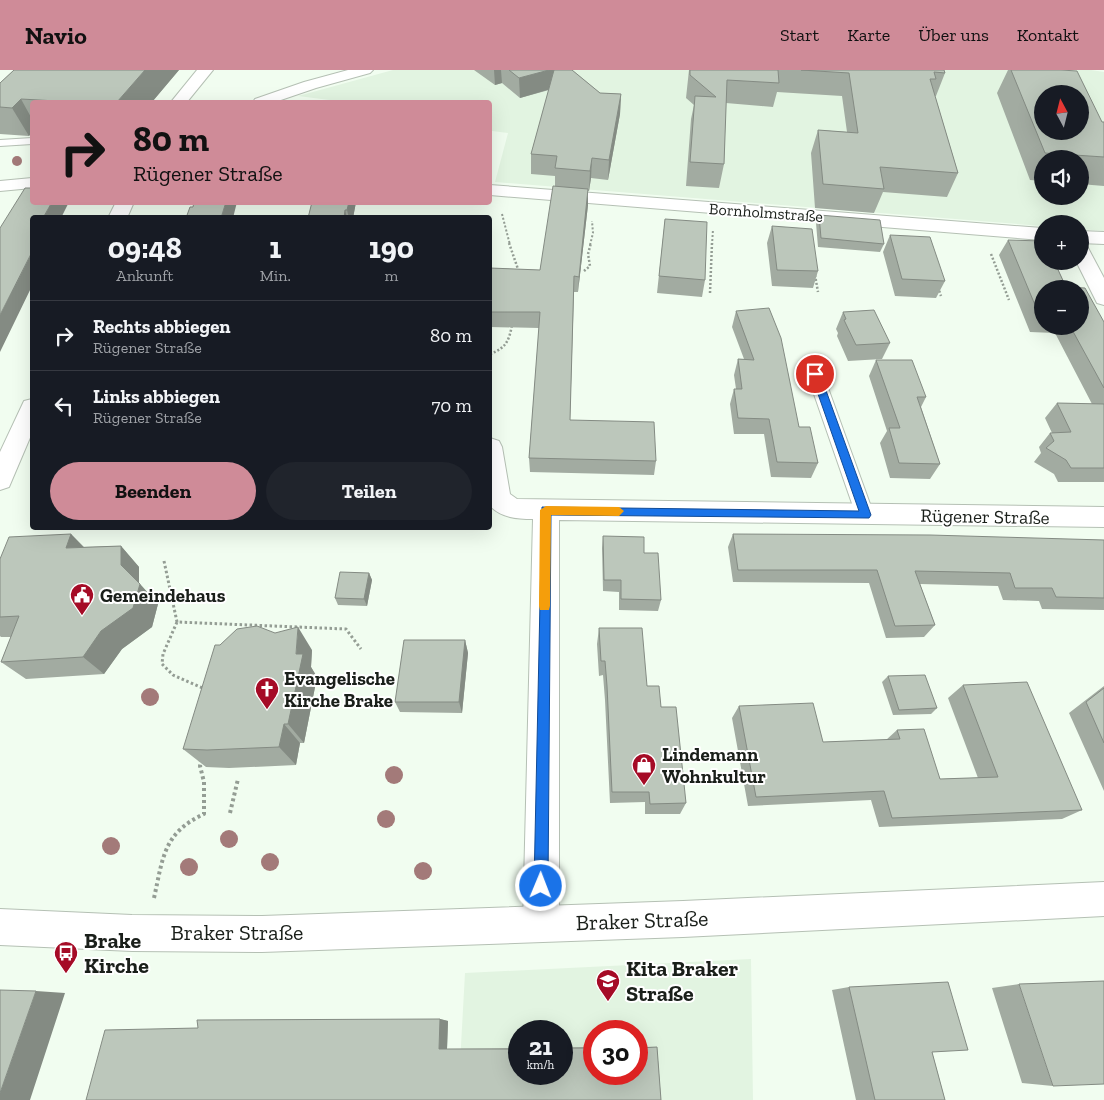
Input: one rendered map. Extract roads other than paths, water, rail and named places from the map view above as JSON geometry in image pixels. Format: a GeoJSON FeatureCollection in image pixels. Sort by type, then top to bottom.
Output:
{"type":"FeatureCollection","features":[{"type":"Feature","properties":{"kind":"street"},"geometry":{"type":"LineString","coordinates":[[181,100],[205,70]]}},
{"type":"Feature","properties":{"kind":"street"},"geometry":{"type":"LineString","coordinates":[[266,100],[310,84],[364,70]]}},
{"type":"Feature","properties":{"kind":"street"},"geometry":{"type":"LineString","coordinates":[[0,186],[30,183]]}},
{"type":"Feature","properties":{"kind":"street","name":"Bornholmstraße"},"geometry":{"type":"LineString","coordinates":[[495,191],[1034,233]]}},
{"type":"Feature","properties":{"kind":"street"},"geometry":{"type":"LineString","coordinates":[[1089,237],[1104,238]]}},
{"type":"Feature","properties":{"kind":"street"},"geometry":{"type":"LineString","coordinates":[[1089,268],[1104,298]]}},
{"type":"Feature","properties":{"kind":"street"},"geometry":{"type":"LineString","coordinates":[[0,480],[30,412]]}},
{"type":"Feature","properties":{"kind":"street","name":"Rügener Straße"},"geometry":{"type":"LineString","coordinates":[[492,460],[498,498],[505,505],[516,509],[1104,517]]}},
{"type":"Feature","properties":{"kind":"street"},"geometry":{"type":"LineString","coordinates":[[540,924],[546,510]]}},
{"type":"Feature","properties":{"kind":"street","name":"Braker Straße"},"geometry":{"type":"LineString","coordinates":[[0,926],[145,933],[262,934],[540,924],[1104,899]]}},
{"type":"Feature","properties":{"kind":"lane"},"geometry":{"type":"LineString","coordinates":[[0,143],[30,141]]}},
{"type":"Feature","properties":{"kind":"lane"},"geometry":{"type":"LineString","coordinates":[[815,374],[866,515]]}},
{"type":"Feature","properties":{"kind":"place","name":"Gemeindehaus"},"geometry":{"type":"Point","coordinates":[82,616]}},
{"type":"Feature","properties":{"kind":"place","name":"Evangelische Kirche Brake"},"geometry":{"type":"Point","coordinates":[267,710]}},
{"type":"Feature","properties":{"kind":"place","name":"Lindemann Wohnkultur"},"geometry":{"type":"Point","coordinates":[644,786]}},
{"type":"Feature","properties":{"kind":"place","name":"Brake Kirche"},"geometry":{"type":"Point","coordinates":[66,974]}},
{"type":"Feature","properties":{"kind":"place","name":"Kita Braker Straße"},"geometry":{"type":"Point","coordinates":[608,1002]}}]}
